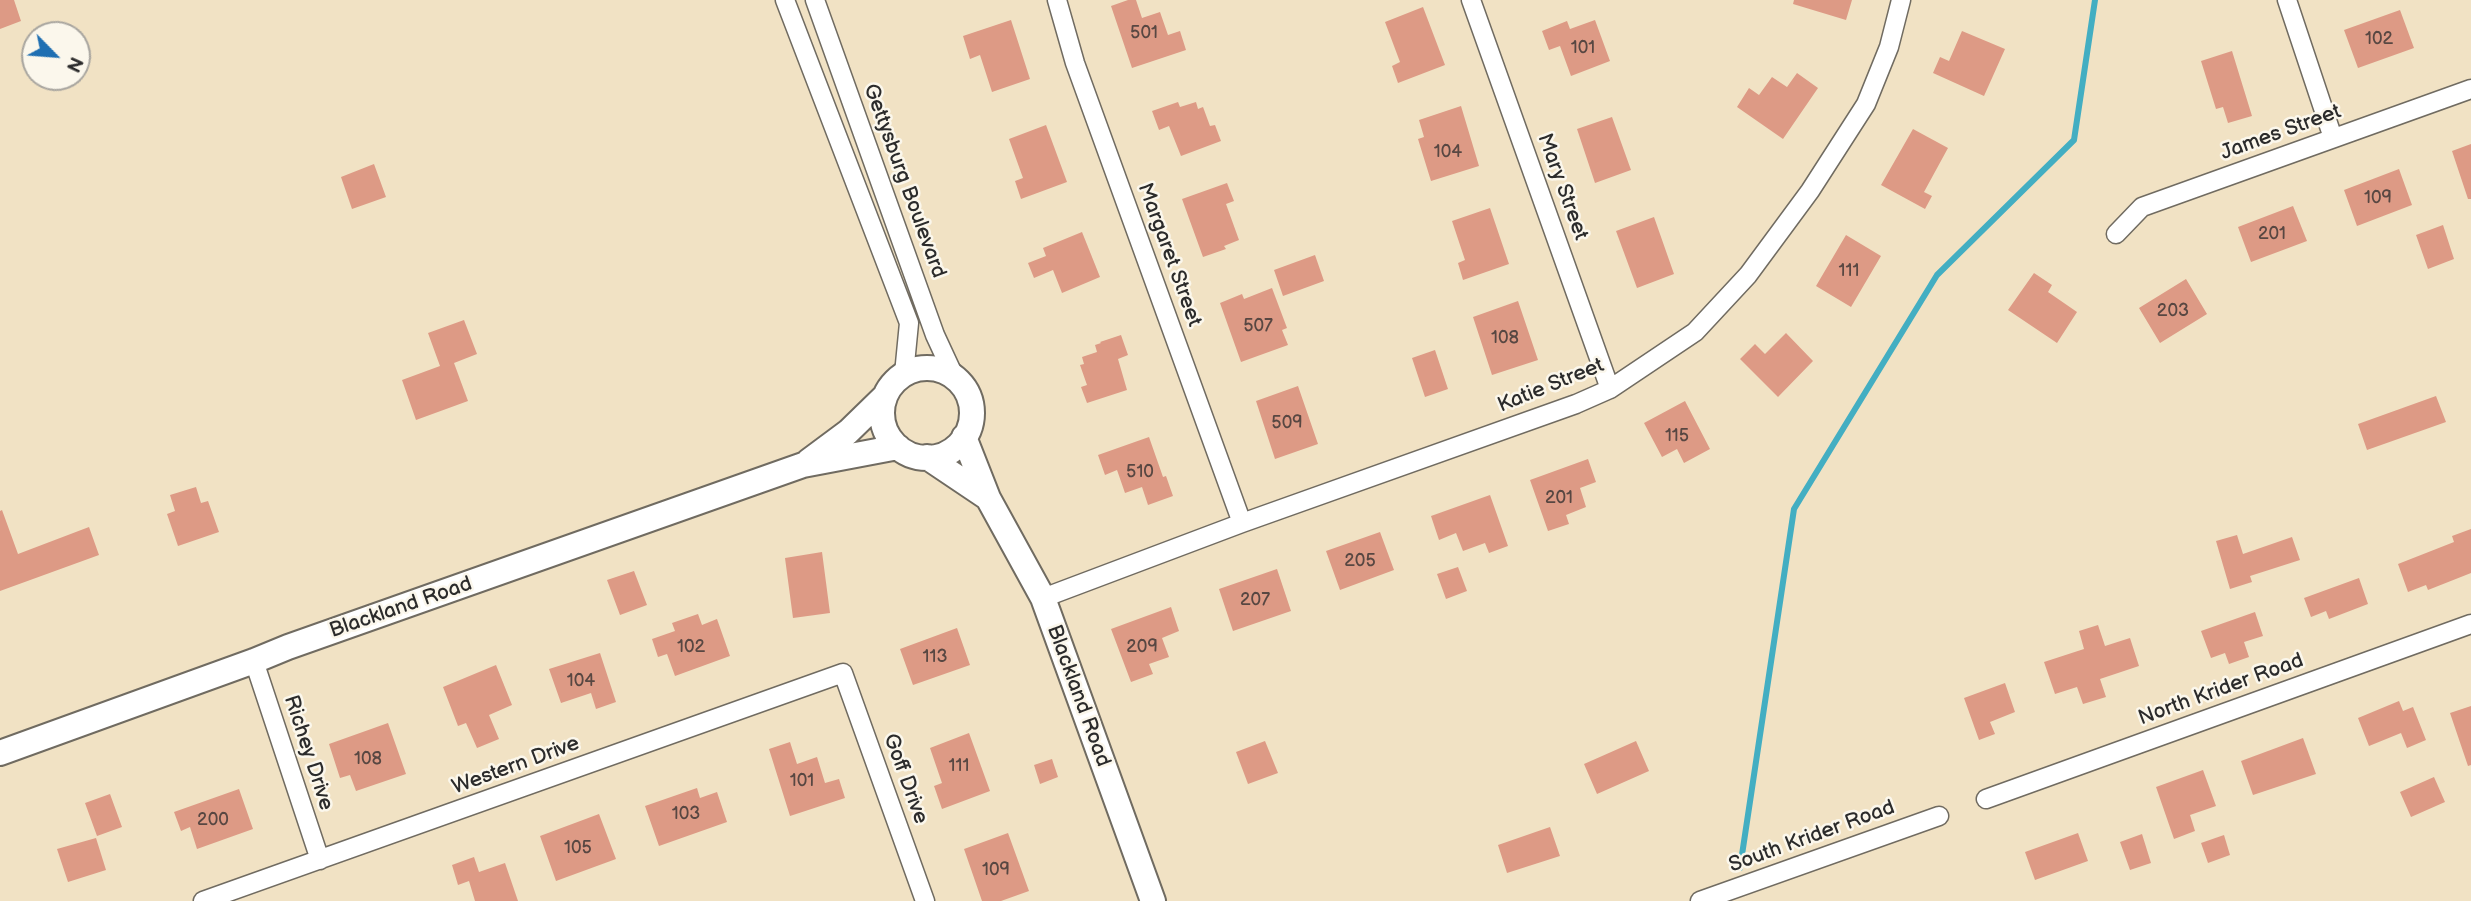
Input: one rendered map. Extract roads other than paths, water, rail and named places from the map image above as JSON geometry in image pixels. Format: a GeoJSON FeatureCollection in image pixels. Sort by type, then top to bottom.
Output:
{"type":"FeatureCollection","features":[{"type":"Feature","properties":{"kind":"street"},"geometry":{"type":"LineString","coordinates":[[785,0],[909,323],[904,374]]}},
{"type":"Feature","properties":{"kind":"street","name":"Gettysburg Boulevard"},"geometry":{"type":"LineString","coordinates":[[815,0],[935,335],[954,376]]}},
{"type":"Feature","properties":{"kind":"street","name":"Margaret Street"},"geometry":{"type":"LineString","coordinates":[[1057,0],[1075,63],[1242,523]]}},
{"type":"Feature","properties":{"kind":"street","name":"Mary Street"},"geometry":{"type":"LineString","coordinates":[[1471,0],[1610,390]]}},
{"type":"Feature","properties":{"kind":"street","name":"Katie Street"},"geometry":{"type":"LineString","coordinates":[[1043,598],[1242,523],[1576,404],[1610,390],[1695,332],[1748,275],[1810,191],[1866,104],[1889,47],[1901,0]]}},
{"type":"Feature","properties":{"kind":"street"},"geometry":{"type":"LineString","coordinates":[[2287,0],[2333,138]]}},
{"type":"Feature","properties":{"kind":"street","name":"James Street"},"geometry":{"type":"LineString","coordinates":[[2116,234],[2142,207],[2471,89]]}},
{"type":"Feature","properties":{"kind":"street"},"geometry":{"type":"LineString","coordinates":[[912,370],[941,370],[954,376],[964,387],[970,401],[972,416],[964,437],[949,452],[934,458],[905,453],[885,431],[882,417],[889,388],[912,370]]}},
{"type":"Feature","properties":{"kind":"street","name":"Blackland Road"},"geometry":{"type":"LineString","coordinates":[[803,465],[848,432],[885,396]]}},
{"type":"Feature","properties":{"kind":"street","name":"Blackland Road"},"geometry":{"type":"LineString","coordinates":[[964,437],[988,498],[1043,598],[1153,901]]}},
{"type":"Feature","properties":{"kind":"street","name":"Blackland Road"},"geometry":{"type":"LineString","coordinates":[[0,753],[254,662],[288,647],[803,465],[898,447]]}},
{"type":"Feature","properties":{"kind":"street","name":"Blackland Road"},"geometry":{"type":"LineString","coordinates":[[927,457],[988,498]]}},
{"type":"Feature","properties":{"kind":"street","name":"North Krider Road"},"geometry":{"type":"LineString","coordinates":[[1986,799],[2471,624]]}},
{"type":"Feature","properties":{"kind":"street","name":"Richey Drive"},"geometry":{"type":"LineString","coordinates":[[254,662],[320,859]]}},
{"type":"Feature","properties":{"kind":"street","name":"Western Drive"},"geometry":{"type":"LineString","coordinates":[[203,901],[843,673]]}},
{"type":"Feature","properties":{"kind":"street","name":"Goff Drive"},"geometry":{"type":"LineString","coordinates":[[843,673],[925,901]]}},
{"type":"Feature","properties":{"kind":"street","name":"South Krider Road"},"geometry":{"type":"LineString","coordinates":[[1700,901],[1939,816]]}},
{"type":"Feature","properties":{"kind":"waterway"},"geometry":{"type":"LineString","coordinates":[[1740,868],[1794,509],[1937,275],[2074,140],[2095,0]]}}]}
